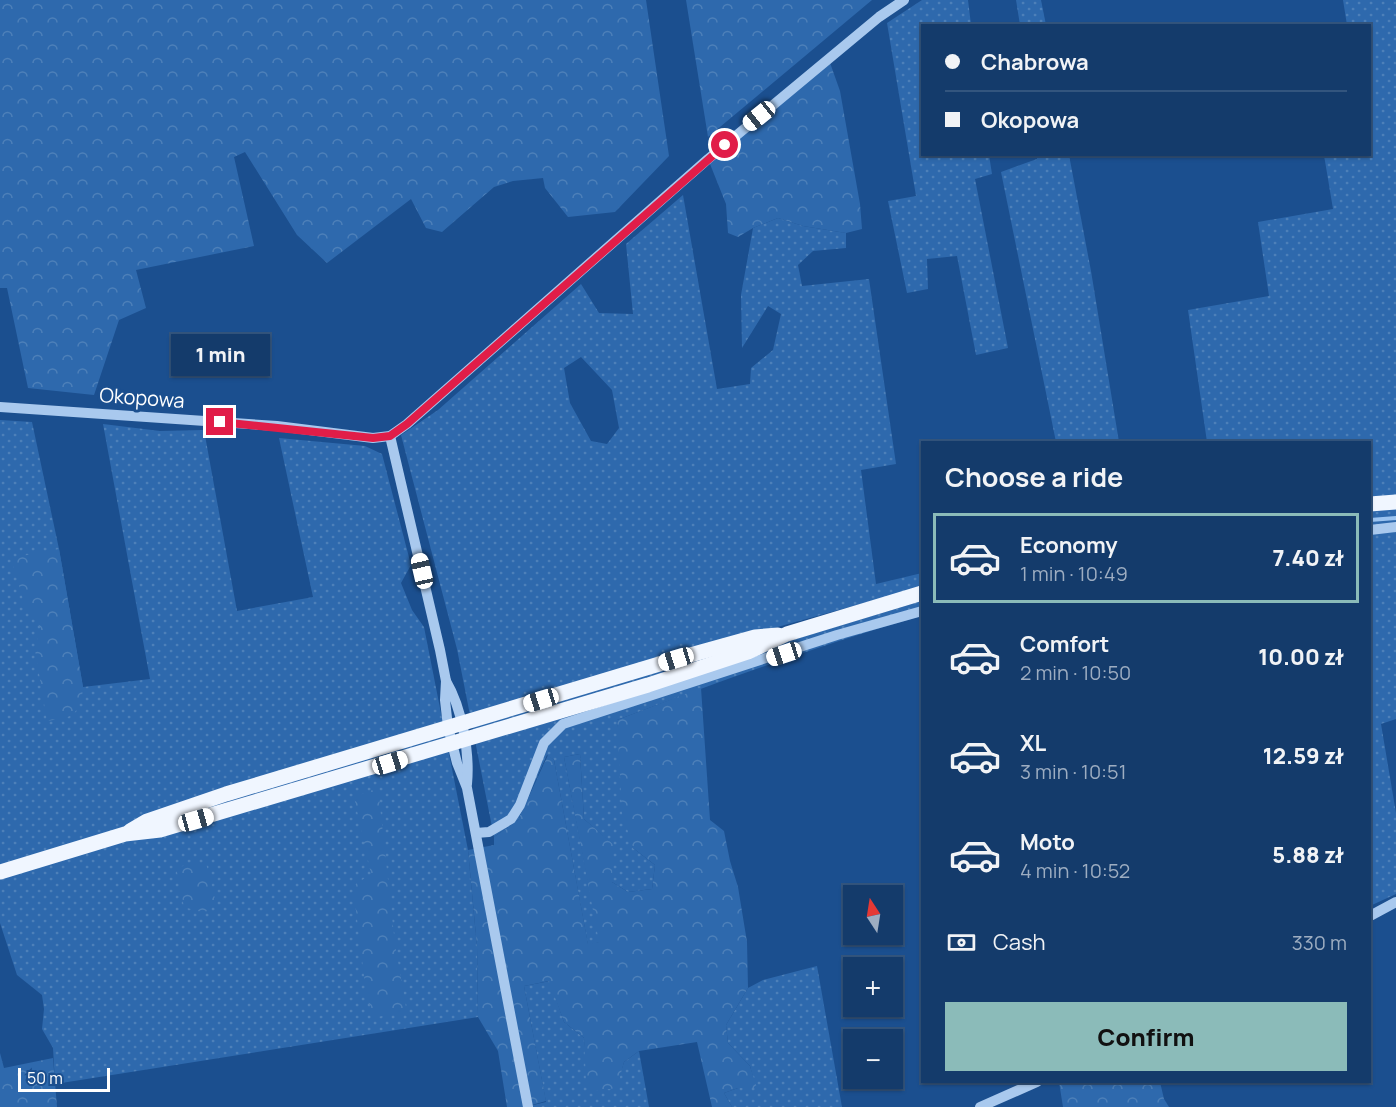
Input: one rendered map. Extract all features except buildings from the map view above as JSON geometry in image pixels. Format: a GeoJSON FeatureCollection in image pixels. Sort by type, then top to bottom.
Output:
{"type":"FeatureCollection","features":[{"type":"Feature","properties":{"kind":"main road"},"geometry":{"type":"LineString","coordinates":[[1371,504],[1396,502]]}},
{"type":"Feature","properties":{"kind":"main road"},"geometry":{"type":"LineString","coordinates":[[0,872],[125,834],[160,830],[459,742],[748,652],[787,634],[921,593]]}},
{"type":"Feature","properties":{"kind":"main road"},"geometry":{"type":"LineString","coordinates":[[125,834],[147,821],[226,794],[454,725],[754,637],[787,634]]}},
{"type":"Feature","properties":{"kind":"street"},"geometry":{"type":"LineString","coordinates":[[528,1107],[467,788],[468,769],[454,725],[455,697],[446,681],[433,616],[390,436],[407,424],[708,159],[879,17],[904,0]]}},
{"type":"Feature","properties":{"kind":"street","name":"Okopowa"},"geometry":{"type":"LineString","coordinates":[[0,407],[266,425],[373,438],[390,436]]}},
{"type":"Feature","properties":{"kind":"street"},"geometry":{"type":"LineString","coordinates":[[1371,530],[1396,527]]}},
{"type":"Feature","properties":{"kind":"street"},"geometry":{"type":"LineString","coordinates":[[476,833],[500,828],[510,819],[520,805],[544,743],[563,724],[837,635],[921,611]]}},
{"type":"Feature","properties":{"kind":"street"},"geometry":{"type":"LineString","coordinates":[[1371,915],[1396,902]]}},
{"type":"Feature","properties":{"kind":"street"},"geometry":{"type":"LineString","coordinates":[[980,1107],[1035,1083]]}},
{"type":"Feature","properties":{"kind":"green space"},"geometry":{"type":"Polygon","coordinates":[[[0,0],[646,0],[669,156],[615,212],[568,217],[545,188],[543,178],[513,181],[494,187],[442,232],[426,228],[411,199],[327,263],[297,235],[245,152],[234,157],[254,246],[136,270],[146,308],[119,320],[94,395],[28,388],[7,288],[0,288],[0,0]]]}},
{"type":"Feature","properties":{"kind":"green space"},"geometry":{"type":"Polygon","coordinates":[[[686,0],[872,0],[708,137],[686,0]]]}},
{"type":"Feature","properties":{"kind":"green space"},"geometry":{"type":"Polygon","coordinates":[[[922,0],[968,0],[971,24],[921,24],[921,156],[989,156],[992,174],[975,179],[1008,348],[976,355],[957,256],[927,259],[928,289],[907,293],[888,201],[916,196],[887,23],[922,0]]]}},
{"type":"Feature","properties":{"kind":"green space"},"geometry":{"type":"Polygon","coordinates":[[[1016,0],[1041,0],[1046,24],[1020,24],[1016,0]]]}},
{"type":"Feature","properties":{"kind":"green space"},"geometry":{"type":"Polygon","coordinates":[[[1343,0],[1396,0],[1396,495],[1371,497],[1371,441],[1207,441],[1188,310],[1269,296],[1258,222],[1333,209],[1324,156],[1371,156],[1371,24],[1347,24],[1343,0]]]}},
{"type":"Feature","properties":{"kind":"green space"},"geometry":{"type":"Polygon","coordinates":[[[829,60],[840,91],[860,204],[862,229],[846,233],[803,226],[778,218],[738,237],[728,233],[726,204],[708,159],[829,60]]]}},
{"type":"Feature","properties":{"kind":"green space"},"geometry":{"type":"Polygon","coordinates":[[[1037,156],[1069,156],[1119,441],[1056,441],[1001,172],[1037,159],[1037,156]]]}},
{"type":"Feature","properties":{"kind":"green space"},"geometry":{"type":"Polygon","coordinates":[[[683,195],[717,389],[750,384],[751,368],[773,350],[781,314],[768,306],[742,348],[741,295],[753,228],[778,218],[803,226],[846,233],[846,248],[813,251],[798,265],[802,286],[869,279],[896,464],[861,470],[876,584],[921,573],[921,587],[661,659],[665,683],[808,635],[921,601],[921,618],[880,628],[804,653],[617,720],[633,848],[655,865],[652,889],[628,892],[612,882],[612,844],[584,819],[580,754],[564,757],[600,942],[588,945],[554,760],[547,755],[518,820],[494,837],[457,649],[401,435],[438,410],[581,284],[599,313],[633,314],[626,244],[683,195]],[[581,357],[564,368],[570,403],[591,441],[607,444],[619,428],[612,390],[581,357]]]}},
{"type":"Feature","properties":{"kind":"green space"},"geometry":{"type":"Polygon","coordinates":[[[0,420],[32,422],[59,549],[83,687],[150,679],[103,424],[160,431],[204,430],[237,611],[313,597],[279,438],[365,446],[382,454],[411,565],[401,583],[412,610],[424,627],[468,850],[477,947],[478,1017],[55,1084],[53,1048],[42,1029],[44,1009],[42,995],[17,975],[0,923],[0,420]]]}},
{"type":"Feature","properties":{"kind":"green space"},"geometry":{"type":"Polygon","coordinates":[[[1396,508],[1396,719],[1381,724],[1396,813],[1396,894],[1372,905],[1371,898],[1371,510],[1396,508]]]}},
{"type":"Feature","properties":{"kind":"green space"},"geometry":{"type":"Polygon","coordinates":[[[59,549],[83,687],[74,713],[64,718],[47,721],[35,650],[40,627],[25,606],[11,558],[59,549]]]}},
{"type":"Feature","properties":{"kind":"green space"},"geometry":{"type":"Polygon","coordinates":[[[701,688],[710,820],[724,831],[738,887],[747,942],[748,988],[726,1025],[728,1043],[750,1066],[757,1088],[738,1088],[724,1093],[732,1107],[712,1107],[697,1042],[639,1051],[624,1062],[617,1088],[594,1091],[586,1082],[584,1038],[564,1022],[549,981],[524,986],[546,1101],[525,1107],[507,1107],[498,1051],[478,1017],[477,947],[468,850],[494,845],[494,837],[518,820],[548,755],[554,760],[588,944],[599,942],[564,757],[580,754],[584,819],[613,844],[612,882],[628,892],[652,889],[655,865],[633,848],[622,813],[617,720],[701,688]]]}},
{"type":"Feature","properties":{"kind":"green space"},"geometry":{"type":"Polygon","coordinates":[[[378,788],[395,944],[407,1013],[376,1017],[367,1000],[353,886],[371,874],[354,797],[378,788]]]}},
{"type":"Feature","properties":{"kind":"green space"},"geometry":{"type":"Polygon","coordinates":[[[206,863],[215,900],[205,913],[184,907],[176,867],[206,863]]]}},
{"type":"Feature","properties":{"kind":"green space"},"geometry":{"type":"Polygon","coordinates":[[[817,966],[842,1107],[732,1107],[724,1093],[738,1088],[756,1088],[750,1066],[728,1043],[726,1025],[748,988],[763,980],[817,966]]]}},
{"type":"Feature","properties":{"kind":"green space"},"geometry":{"type":"Polygon","coordinates":[[[550,981],[564,1022],[584,1038],[586,1057],[616,1088],[624,1062],[639,1051],[649,1107],[525,1107],[546,1102],[524,986],[550,981]]]}},
{"type":"Feature","properties":{"kind":"green space"},"geometry":{"type":"Polygon","coordinates":[[[0,1053],[4,1068],[53,1058],[57,1107],[0,1107],[0,1053]]]}},
{"type":"Feature","properties":{"kind":"green space"},"geometry":{"type":"Polygon","coordinates":[[[1059,1083],[1160,1083],[1164,1099],[1169,1107],[1063,1107],[1059,1083]]]}},
{"type":"Feature","properties":{"kind":"waterway"},"geometry":{"type":"LineString","coordinates":[[1371,520],[1396,518]]}},
{"type":"Feature","properties":{"kind":"route"},"geometry":{"type":"LineString","coordinates":[[220,422],[277,426],[373,438],[390,436],[407,424],[725,145]]}}]}
